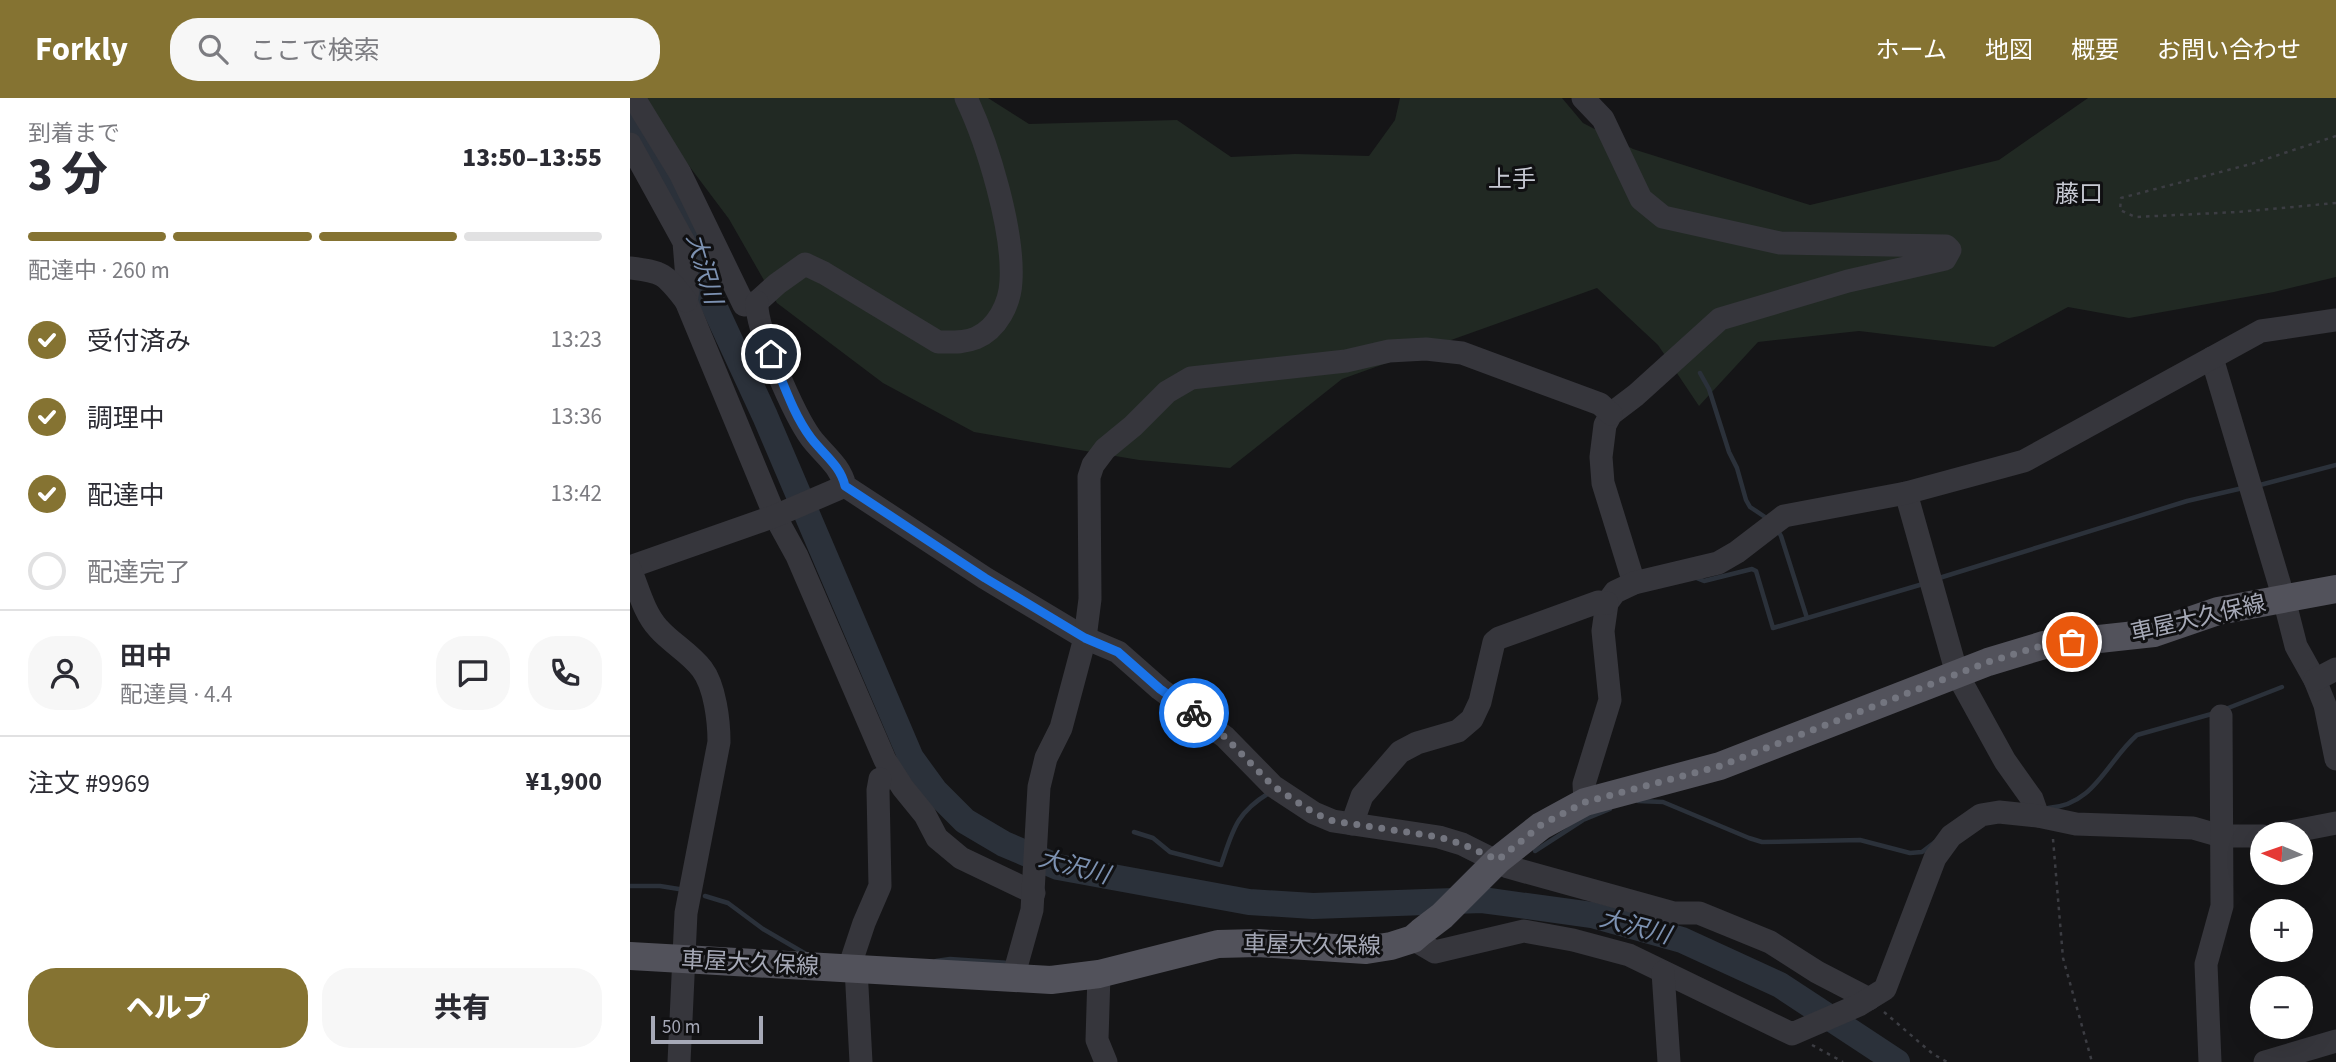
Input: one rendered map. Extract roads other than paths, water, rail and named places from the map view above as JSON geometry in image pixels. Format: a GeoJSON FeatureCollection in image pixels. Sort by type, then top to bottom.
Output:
{"type":"FeatureCollection","features":[{"type":"Feature","properties":{"kind":"main road","name":"車屋大久保線"},"geometry":{"type":"LineString","coordinates":[[630,956],[1051,980],[1099,974],[1218,944],[1258,943],[1366,950],[1391,946],[1417,935],[1541,825],[1585,802],[1720,766],[1957,674],[2044,645],[2154,633],[2218,611],[2336,589]]}},
{"type":"Feature","properties":{"kind":"street"},"geometry":{"type":"LineString","coordinates":[[634,98],[680,173],[744,305],[757,302],[805,264],[938,342],[959,342],[976,338],[991,328],[1004,311],[1012,284],[1005,223],[990,162],[967,98]]}},
{"type":"Feature","properties":{"kind":"street"},"geometry":{"type":"LineString","coordinates":[[1583,98],[1602,119],[1641,199],[1663,217],[1780,243],[1946,246],[1950,250],[1945,259],[1848,281],[1720,319],[1636,395],[1611,414],[1605,425],[1601,457],[1603,483],[1634,583]]}},
{"type":"Feature","properties":{"kind":"street"},"geometry":{"type":"LineString","coordinates":[[630,144],[684,242],[688,291],[686,301]]}},
{"type":"Feature","properties":{"kind":"street"},"geometry":{"type":"LineString","coordinates":[[630,268],[658,271],[686,301],[885,760],[894,775],[925,816],[937,838],[961,858],[1034,888]]}},
{"type":"Feature","properties":{"kind":"street"},"geometry":{"type":"LineString","coordinates":[[757,302],[761,332],[801,422],[811,438],[842,472],[838,489]]}},
{"type":"Feature","properties":{"kind":"street"},"geometry":{"type":"LineString","coordinates":[[1585,802],[1584,784],[1611,700],[1603,631],[1607,603],[1615,592],[1634,583],[1718,563],[1784,516],[1906,493],[2024,461],[2261,331],[2336,320]]}},
{"type":"Feature","properties":{"kind":"street"},"geometry":{"type":"LineString","coordinates":[[1013,978],[1032,910],[1039,787],[1046,758],[1061,728],[1085,638],[1090,599],[1088,488],[1093,466],[1105,449],[1167,392],[1191,378],[1346,361],[1389,351],[1426,349],[1462,353],[1600,404],[1611,414]]}},
{"type":"Feature","properties":{"kind":"street"},"geometry":{"type":"LineString","coordinates":[[2212,358],[2296,646],[2325,705],[2336,760]]}},
{"type":"Feature","properties":{"kind":"street"},"geometry":{"type":"LineString","coordinates":[[679,1062],[687,913],[719,742],[719,722],[708,679],[702,668],[658,629],[651,619],[630,568],[779,514],[838,489]]}},
{"type":"Feature","properties":{"kind":"street"},"geometry":{"type":"LineString","coordinates":[[838,489],[1085,638],[1118,652],[1160,689],[1225,737],[1273,786],[1314,813],[1333,821],[1439,837],[1462,844],[1493,865],[1674,913],[1699,913],[1770,942],[1864,1002]]}},
{"type":"Feature","properties":{"kind":"street"},"geometry":{"type":"LineString","coordinates":[[1906,493],[1957,674],[2005,761],[2045,817]]}},
{"type":"Feature","properties":{"kind":"street"},"geometry":{"type":"LineString","coordinates":[[1352,824],[1362,796],[1399,752],[1418,743],[1458,731],[1472,719],[1480,702],[1494,642],[1598,602],[1607,603]]}},
{"type":"Feature","properties":{"kind":"street"},"geometry":{"type":"LineString","coordinates":[[2315,680],[2336,669]]}},
{"type":"Feature","properties":{"kind":"street"},"geometry":{"type":"LineString","coordinates":[[2210,1062],[2206,964],[2222,906],[2221,716]]}},
{"type":"Feature","properties":{"kind":"street"},"geometry":{"type":"LineString","coordinates":[[861,1062],[853,968],[864,923],[880,886],[880,779]]}},
{"type":"Feature","properties":{"kind":"street"},"geometry":{"type":"LineString","coordinates":[[1417,935],[1435,952],[1524,931],[1573,940],[1629,955],[1796,1033],[1864,1002],[1885,989],[1934,858],[1943,844],[1981,815],[1999,812],[2045,817],[2076,824],[2193,828],[2221,835],[2250,836]]}},
{"type":"Feature","properties":{"kind":"street"},"geometry":{"type":"LineString","coordinates":[[2314,827],[2336,823]]}},
{"type":"Feature","properties":{"kind":"street"},"geometry":{"type":"LineString","coordinates":[[1663,972],[1669,1062]]}},
{"type":"Feature","properties":{"kind":"street"},"geometry":{"type":"LineString","coordinates":[[1099,974],[1097,1040],[1106,1062]]}},
{"type":"Feature","properties":{"kind":"street"},"geometry":{"type":"LineString","coordinates":[[2265,1062],[2336,1041]]}},
{"type":"Feature","properties":{"kind":"waterway","name":"大沢川"},"geometry":{"type":"LineString","coordinates":[[630,117],[667,175],[701,242],[709,295],[765,416],[911,758],[935,791],[965,821],[1004,844],[1058,867],[1249,902],[1313,906],[1482,900],[1592,915],[1682,940],[1780,985],[1897,1062]]}},
{"type":"Feature","properties":{"kind":"waterway"},"geometry":{"type":"LineString","coordinates":[[1700,373],[1709,389],[1746,500],[1750,507],[1768,519]]}},
{"type":"Feature","properties":{"kind":"waterway"},"geometry":{"type":"LineString","coordinates":[[2260,485],[2336,465]]}},
{"type":"Feature","properties":{"kind":"waterway"},"geometry":{"type":"LineString","coordinates":[[1936,579],[2187,501],[2243,488]]}},
{"type":"Feature","properties":{"kind":"waterway"},"geometry":{"type":"LineString","coordinates":[[1777,529],[1807,618]]}},
{"type":"Feature","properties":{"kind":"waterway"},"geometry":{"type":"LineString","coordinates":[[1694,577],[1704,581],[1752,569],[1756,571],[1773,628],[1923,584]]}},
{"type":"Feature","properties":{"kind":"waterway"},"geometry":{"type":"LineString","coordinates":[[2223,710],[2282,687]]}},
{"type":"Feature","properties":{"kind":"waterway"},"geometry":{"type":"LineString","coordinates":[[2048,808],[2064,805],[2088,791],[2137,735],[2215,713]]}},
{"type":"Feature","properties":{"kind":"waterway"},"geometry":{"type":"LineString","coordinates":[[1134,832],[1153,838],[1170,852],[1221,865],[1242,815],[1269,793]]}},
{"type":"Feature","properties":{"kind":"waterway"},"geometry":{"type":"LineString","coordinates":[[1638,801],[1663,802],[1762,842],[1860,840],[1910,853],[1922,852],[1935,842]]}},
{"type":"Feature","properties":{"kind":"waterway"},"geometry":{"type":"LineString","coordinates":[[1535,851],[1583,820],[1610,809]]}},
{"type":"Feature","properties":{"kind":"waterway"},"geometry":{"type":"LineString","coordinates":[[630,886],[660,886],[685,890]]}},
{"type":"Feature","properties":{"kind":"waterway"},"geometry":{"type":"LineString","coordinates":[[705,896],[728,903],[763,929],[806,954]]}},
{"type":"Feature","properties":{"kind":"waterway"},"geometry":{"type":"LineString","coordinates":[[936,961],[950,959],[1009,963]]}},
{"type":"Feature","properties":{"kind":"district","name":"上手"},"geometry":{"type":"Point","coordinates":[1512,179]}},
{"type":"Feature","properties":{"kind":"district","name":"藤口"},"geometry":{"type":"Point","coordinates":[2079,194]}}]}
